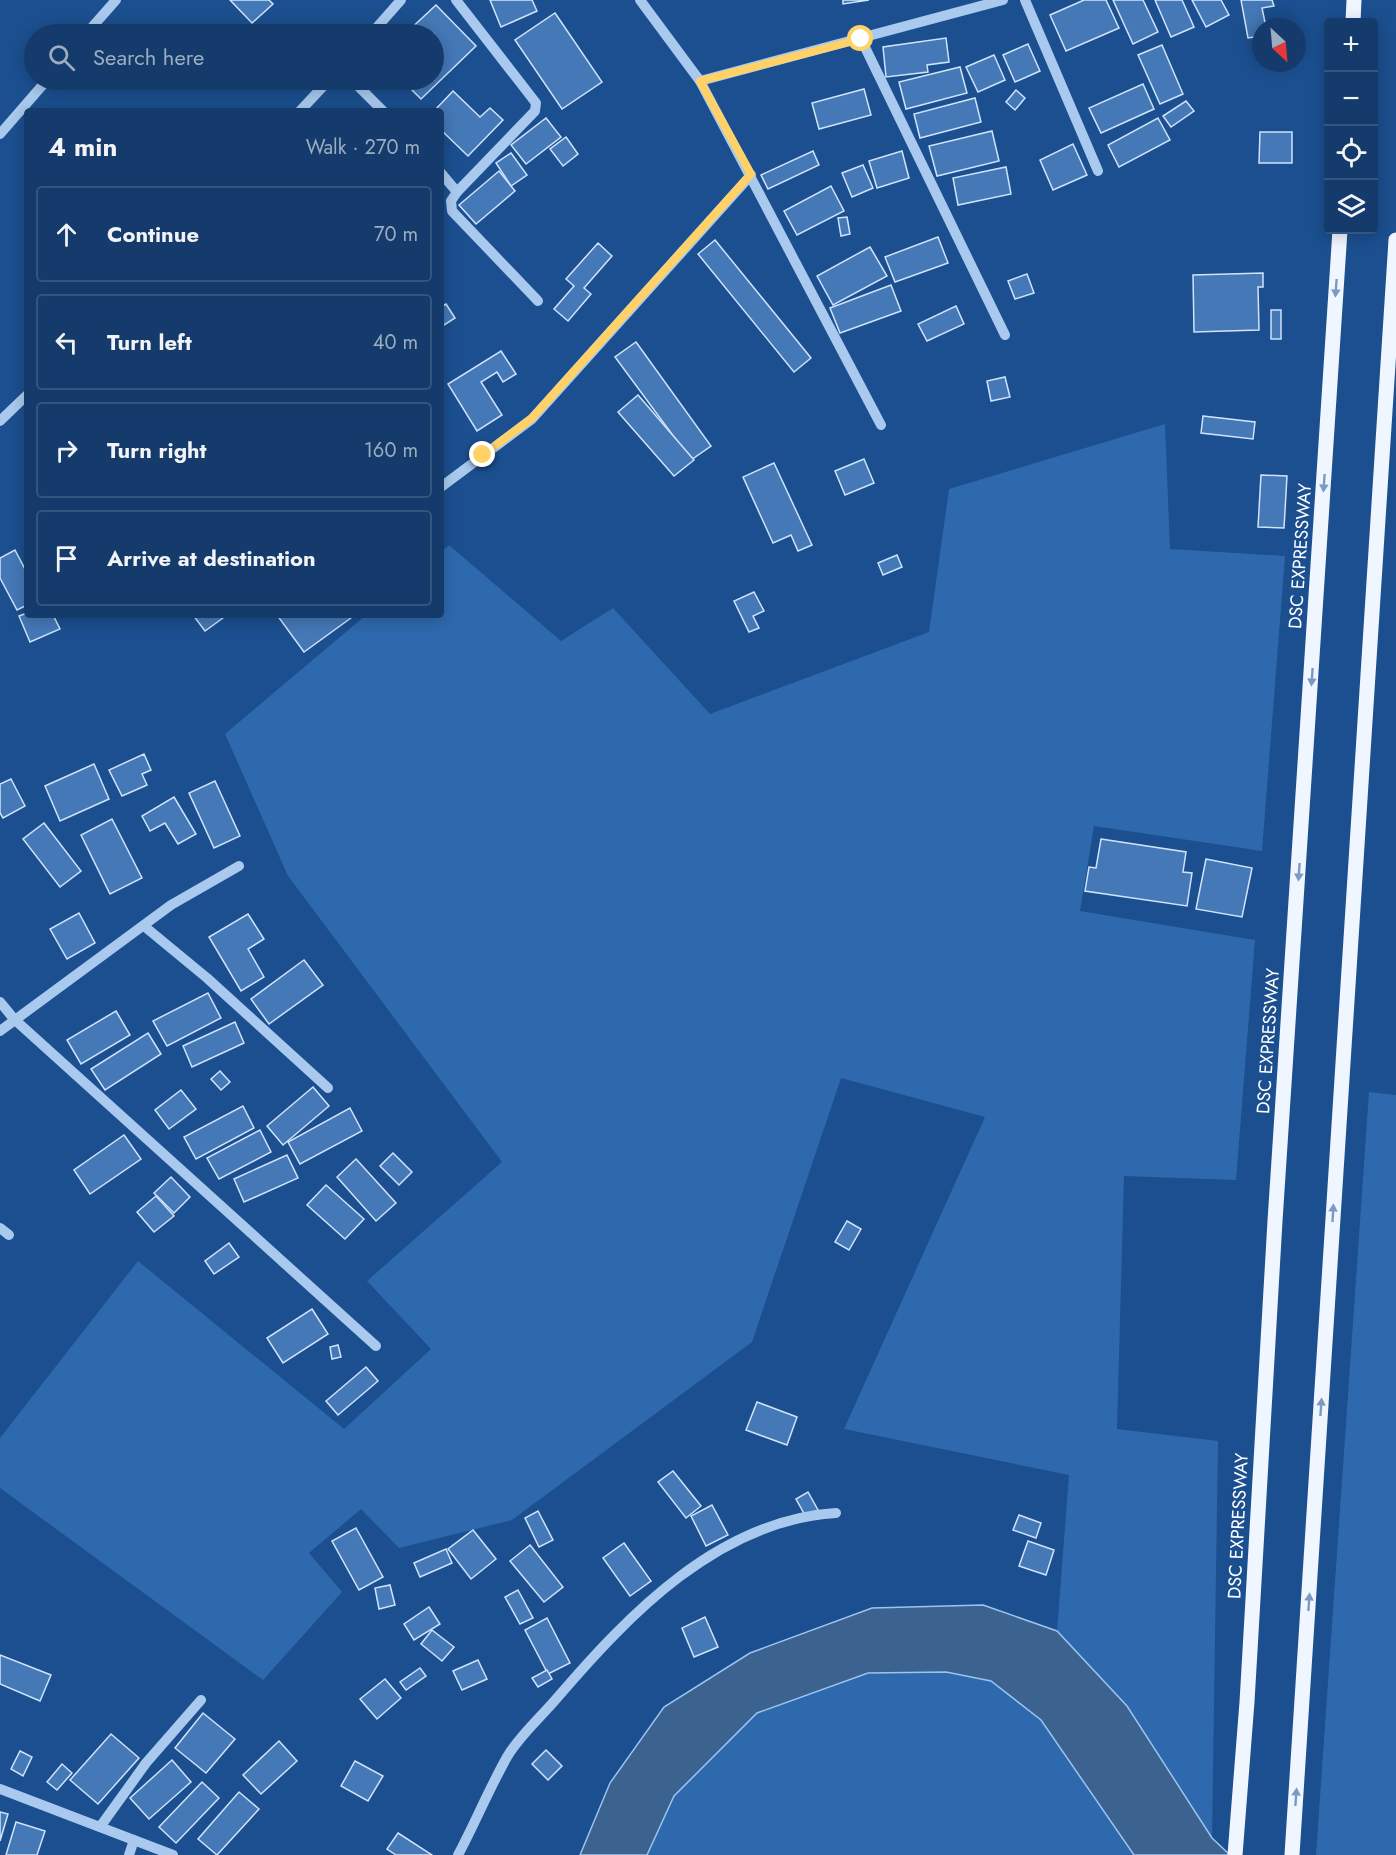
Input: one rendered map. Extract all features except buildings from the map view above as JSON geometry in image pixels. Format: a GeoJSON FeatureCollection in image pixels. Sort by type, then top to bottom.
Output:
{"type":"FeatureCollection","features":[{"type":"Feature","properties":{"kind":"main road"},"geometry":{"type":"LineString","coordinates":[[1353,18],[1354,0]]}},
{"type":"Feature","properties":{"kind":"main road","name":"DSC EXPRESSWAY"},"geometry":{"type":"LineString","coordinates":[[1235,1855],[1248,1691],[1274,1232],[1340,234]]}},
{"type":"Feature","properties":{"kind":"main road"},"geometry":{"type":"LineString","coordinates":[[1292,1855],[1396,240]]}},
{"type":"Feature","properties":{"kind":"street"},"geometry":{"type":"LineString","coordinates":[[95,24],[116,0]]}},
{"type":"Feature","properties":{"kind":"street"},"geometry":{"type":"LineString","coordinates":[[380,24],[401,0]]}},
{"type":"Feature","properties":{"kind":"street"},"geometry":{"type":"LineString","coordinates":[[456,0],[536,103],[535,111],[457,192],[451,201],[452,211],[538,301]]}},
{"type":"Feature","properties":{"kind":"street"},"geometry":{"type":"LineString","coordinates":[[640,0],[700,81],[751,174],[881,425]]}},
{"type":"Feature","properties":{"kind":"street"},"geometry":{"type":"LineString","coordinates":[[700,81],[1003,0]]}},
{"type":"Feature","properties":{"kind":"street"},"geometry":{"type":"LineString","coordinates":[[1025,0],[1098,171]]}},
{"type":"Feature","properties":{"kind":"street"},"geometry":{"type":"LineString","coordinates":[[861,39],[1005,335]]}},
{"type":"Feature","properties":{"kind":"street"},"geometry":{"type":"LineString","coordinates":[[0,134],[38,90]]}},
{"type":"Feature","properties":{"kind":"street"},"geometry":{"type":"LineString","coordinates":[[303,108],[320,90]]}},
{"type":"Feature","properties":{"kind":"street"},"geometry":{"type":"LineString","coordinates":[[362,90],[380,108]]}},
{"type":"Feature","properties":{"kind":"street"},"geometry":{"type":"LineString","coordinates":[[444,485],[532,418],[751,174]]}},
{"type":"Feature","properties":{"kind":"street"},"geometry":{"type":"LineString","coordinates":[[444,177],[457,192]]}},
{"type":"Feature","properties":{"kind":"street"},"geometry":{"type":"LineString","coordinates":[[0,420],[24,398]]}},
{"type":"Feature","properties":{"kind":"street"},"geometry":{"type":"LineString","coordinates":[[0,1031],[171,905],[239,866]]}},
{"type":"Feature","properties":{"kind":"street"},"geometry":{"type":"LineString","coordinates":[[144,926],[207,978],[328,1088]]}},
{"type":"Feature","properties":{"kind":"street"},"geometry":{"type":"LineString","coordinates":[[0,1002],[14,1019],[376,1346]]}},
{"type":"Feature","properties":{"kind":"street"},"geometry":{"type":"LineString","coordinates":[[0,1228],[9,1235]]}},
{"type":"Feature","properties":{"kind":"street"},"geometry":{"type":"LineString","coordinates":[[458,1855],[508,1755],[610,1638],[699,1560],[765,1526],[807,1515],[836,1513]]}},
{"type":"Feature","properties":{"kind":"street"},"geometry":{"type":"LineString","coordinates":[[100,1827],[146,1763],[201,1700]]}},
{"type":"Feature","properties":{"kind":"street"},"geometry":{"type":"LineString","coordinates":[[0,1790],[173,1855]]}},
{"type":"Feature","properties":{"kind":"street"},"geometry":{"type":"LineString","coordinates":[[129,1855],[134,1840]]}},
{"type":"Feature","properties":{"kind":"shaded area"},"geometry":{"type":"Polygon","coordinates":[[[1165,424],[1170,549],[1285,556],[1262,851],[1094,826],[1080,911],[1255,940],[1236,1180],[1124,1176],[1117,1429],[1218,1441],[1212,1838],[1127,1706],[1057,1631],[1069,1475],[844,1429],[985,1117],[841,1078],[752,1342],[512,1520],[399,1548],[361,1509],[309,1553],[342,1592],[263,1680],[0,1488],[0,1438],[138,1261],[344,1429],[431,1349],[367,1281],[502,1162],[288,876],[225,734],[362,618],[444,618],[444,549],[449,545],[561,641],[613,608],[710,714],[929,632],[949,489],[1165,424]]]}},
{"type":"Feature","properties":{"kind":"shaded area"},"geometry":{"type":"Polygon","coordinates":[[[1369,1092],[1396,1095],[1396,1855],[1316,1855],[1369,1092]]]}},
{"type":"Feature","properties":{"kind":"shaded area"},"geometry":{"type":"Polygon","coordinates":[[[983,1605],[1057,1631],[1127,1706],[1212,1838],[1230,1855],[1134,1855],[1041,1720],[991,1681],[946,1672],[868,1673],[757,1713],[674,1796],[647,1855],[580,1855],[610,1783],[664,1707],[750,1653],[872,1608],[983,1605]]]}},
{"type":"Feature","properties":{"kind":"shaded area"},"geometry":{"type":"Polygon","coordinates":[[[946,1672],[991,1681],[1041,1720],[1134,1855],[647,1855],[674,1796],[757,1713],[868,1673],[946,1672]]]}},
{"type":"Feature","properties":{"kind":"route"},"geometry":{"type":"LineString","coordinates":[[483,455],[532,418],[587,360],[751,174],[700,81],[861,39]]}}]}
